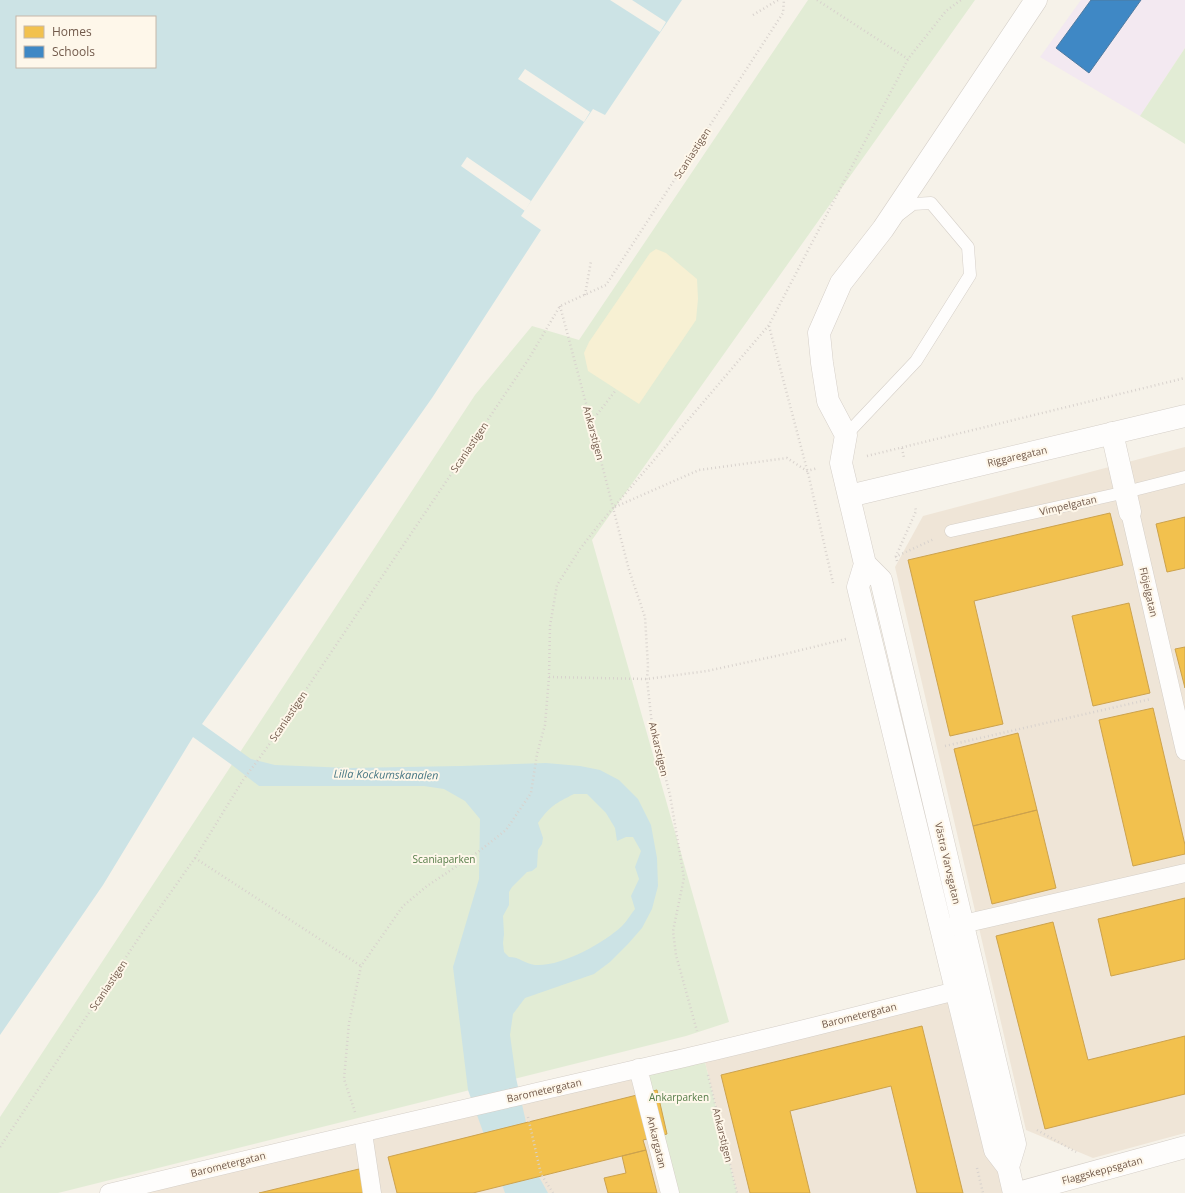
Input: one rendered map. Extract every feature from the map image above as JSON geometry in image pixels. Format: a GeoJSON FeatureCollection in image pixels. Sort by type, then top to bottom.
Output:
{"type":"FeatureCollection","features":[{"type":"Feature","properties":{"kind":"street"},"geometry":{"type":"LineString","coordinates":[[865,564],[841,463],[846,435],[828,401],[819,333],[841,283],[882,228],[1036,0]]}},
{"type":"Feature","properties":{"kind":"street","name":"Riggaregatan"},"geometry":{"type":"LineString","coordinates":[[849,496],[1185,416]]}},
{"type":"Feature","properties":{"kind":"street","name":"Flöjelgatan"},"geometry":{"type":"LineString","coordinates":[[1112,433],[1177,702],[1185,751]]}},
{"type":"Feature","properties":{"kind":"street","name":"Västra Varvsgatan"},"geometry":{"type":"LineString","coordinates":[[1008,1167],[1015,1144],[978,986],[881,580],[865,564],[858,587],[995,1150],[1008,1167],[1014,1193]]}},
{"type":"Feature","properties":{"kind":"street"},"geometry":{"type":"LineString","coordinates":[[941,929],[1185,873]]}},
{"type":"Feature","properties":{"kind":"street","name":"Barometergatan"},"geometry":{"type":"LineString","coordinates":[[109,1193],[275,1152],[703,1054],[978,986]]}},
{"type":"Feature","properties":{"kind":"street","name":"Ankargatan"},"geometry":{"type":"LineString","coordinates":[[638,1068],[670,1193]]}},
{"type":"Feature","properties":{"kind":"street"},"geometry":{"type":"LineString","coordinates":[[363,1133],[372,1193]]}},
{"type":"Feature","properties":{"kind":"street","name":"Flaggskeppsgatan"},"geometry":{"type":"LineString","coordinates":[[1018,1193],[1185,1147]]}},
{"type":"Feature","properties":{"kind":"lane"},"geometry":{"type":"LineString","coordinates":[[846,435],[916,361],[970,275],[968,247],[931,203],[913,204],[882,228]]}},
{"type":"Feature","properties":{"kind":"lane","name":"Vimpelgatan"},"geometry":{"type":"LineString","coordinates":[[951,532],[1128,502],[1185,477]]}},
{"type":"Feature","properties":{"kind":"path"},"geometry":{"type":"LineString","coordinates":[[753,15],[778,0]]}},
{"type":"Feature","properties":{"kind":"path","name":"Scaniastigen"},"geometry":{"type":"LineString","coordinates":[[0,1147],[142,933],[195,858],[243,780],[264,752],[528,360],[560,306],[606,285],[783,13],[784,0]]}},
{"type":"Feature","properties":{"kind":"path"},"geometry":{"type":"LineString","coordinates":[[817,0],[908,59]]}},
{"type":"Feature","properties":{"kind":"path"},"geometry":{"type":"LineString","coordinates":[[363,1133],[344,1079],[349,1023],[360,966],[403,906],[427,886],[478,852],[506,830],[530,793],[537,754],[545,725],[549,677],[550,626],[557,585],[580,549],[597,527],[769,325],[908,59],[946,11],[961,0]]}},
{"type":"Feature","properties":{"kind":"path"},"geometry":{"type":"LineString","coordinates":[[585,295],[591,261]]}},
{"type":"Feature","properties":{"kind":"path","name":"Ankarstigen"},"geometry":{"type":"LineString","coordinates":[[560,306],[629,570],[645,617],[648,666],[647,679],[652,725],[670,795],[684,878],[673,931],[676,955],[703,1054],[737,1193]]}},
{"type":"Feature","properties":{"kind":"path"},"geometry":{"type":"LineString","coordinates":[[613,508],[699,470],[787,458],[807,471],[1185,378]]}},
{"type":"Feature","properties":{"kind":"path"},"geometry":{"type":"LineString","coordinates":[[591,422],[616,390]]}},
{"type":"Feature","properties":{"kind":"path"},"geometry":{"type":"LineString","coordinates":[[898,564],[896,556],[916,511],[902,448]]}},
{"type":"Feature","properties":{"kind":"path"},"geometry":{"type":"LineString","coordinates":[[549,677],[647,679],[707,670],[785,654],[846,639]]}},
{"type":"Feature","properties":{"kind":"path"},"geometry":{"type":"LineString","coordinates":[[942,746],[1177,702]]}},
{"type":"Feature","properties":{"kind":"path"},"geometry":{"type":"LineString","coordinates":[[195,858],[360,966]]}},
{"type":"Feature","properties":{"kind":"path"},"geometry":{"type":"LineString","coordinates":[[523,1095],[541,1174],[553,1193]]}},
{"type":"Feature","properties":{"kind":"path"},"geometry":{"type":"LineString","coordinates":[[1034,1128],[1076,1151],[1082,1176]]}},
{"type":"Feature","properties":{"kind":"shaded area"},"geometry":{"type":"Polygon","coordinates":[[[1081,0],[1185,0],[1185,48],[1140,116],[1040,57],[1081,0]]]}},
{"type":"Feature","properties":{"kind":"shaded area"},"geometry":{"type":"Polygon","coordinates":[[[1185,447],[1185,1133],[1093,1158],[1026,1130],[895,567],[923,516],[1185,447]]]}},
{"type":"Feature","properties":{"kind":"shaded area"},"geometry":{"type":"Polygon","coordinates":[[[978,986],[1014,1193],[737,1193],[703,1054],[978,986]]]}},
{"type":"Feature","properties":{"kind":"shaded area"},"geometry":{"type":"Polygon","coordinates":[[[638,1068],[670,1193],[109,1193],[638,1068]]]}},
{"type":"Feature","properties":{"kind":"green space","name":"Scaniaparken"},"geometry":{"type":"Polygon","coordinates":[[[808,0],[975,0],[592,540],[729,1022],[686,1036],[58,1193],[0,1193],[0,1117],[475,395],[532,326],[579,340],[808,0]]]}},
{"type":"Feature","properties":{"kind":"green space"},"geometry":{"type":"Polygon","coordinates":[[[1185,48],[1185,144],[1140,116],[1185,48]]]}},
{"type":"Feature","properties":{"kind":"green space","name":"Ankarparken"},"geometry":{"type":"Polygon","coordinates":[[[703,1054],[737,1193],[670,1193],[638,1068],[703,1054]]]}},
{"type":"Feature","properties":{"kind":"sand"},"geometry":{"type":"Polygon","coordinates":[[[656,249],[666,253],[697,279],[698,299],[696,320],[639,404],[588,371],[584,353],[589,342],[650,253],[656,249]]]}},
{"type":"Feature","properties":{"kind":"water","name":"Lilla Kockumskanalen"},"geometry":{"type":"Polygon","coordinates":[[[0,0],[682,0],[605,115],[593,109],[521,216],[541,230],[432,398],[202,724],[251,759],[275,765],[349,768],[546,763],[580,766],[600,770],[619,780],[638,799],[651,825],[657,858],[658,886],[652,909],[642,928],[610,962],[594,974],[525,998],[513,1014],[510,1035],[516,1078],[538,1175],[548,1193],[505,1193],[468,1090],[453,967],[479,879],[480,819],[465,801],[444,789],[424,786],[259,786],[193,737],[103,885],[0,1035],[0,0]],[[574,794],[562,800],[546,813],[538,823],[543,838],[542,844],[538,850],[537,867],[532,871],[527,872],[512,887],[509,892],[509,905],[503,916],[504,952],[509,957],[535,965],[545,965],[569,958],[582,953],[614,933],[626,922],[635,909],[631,896],[639,879],[635,867],[641,851],[633,837],[626,837],[617,841],[615,828],[606,813],[587,794],[574,794]]]}},
{"type":"Feature","properties":{"kind":"pier"},"geometry":{"type":"Polygon","coordinates":[[[610,0],[632,0],[666,22],[660,32],[610,0]]]}},
{"type":"Feature","properties":{"kind":"pier"},"geometry":{"type":"Polygon","coordinates":[[[525,69],[590,112],[584,122],[518,79],[525,69]]]}},
{"type":"Feature","properties":{"kind":"pier"},"geometry":{"type":"Polygon","coordinates":[[[467,157],[531,201],[525,211],[461,166],[467,157]]]}},
{"type":"Feature","properties":{"kind":"building: Homes"},"geometry":{"type":"Polygon","coordinates":[[[1110,513],[1123,565],[974,601],[1003,724],[950,736],[908,560],[1110,513]]]}},
{"type":"Feature","properties":{"kind":"building: Homes"},"geometry":{"type":"Polygon","coordinates":[[[1185,517],[1185,568],[1167,572],[1156,524],[1185,517]]]}},
{"type":"Feature","properties":{"kind":"building: Homes"},"geometry":{"type":"Polygon","coordinates":[[[1129,603],[1150,693],[1093,706],[1072,616],[1129,603]]]}},
{"type":"Feature","properties":{"kind":"building: Homes"},"geometry":{"type":"Polygon","coordinates":[[[1185,647],[1185,688],[1175,649],[1185,647]]]}},
{"type":"Feature","properties":{"kind":"building: Homes"},"geometry":{"type":"Polygon","coordinates":[[[1153,708],[1185,845],[1185,854],[1133,866],[1099,720],[1153,708]]]}},
{"type":"Feature","properties":{"kind":"building: Homes"},"geometry":{"type":"Polygon","coordinates":[[[1018,733],[1037,810],[973,826],[954,749],[1018,733]]]}},
{"type":"Feature","properties":{"kind":"building: Homes"},"geometry":{"type":"Polygon","coordinates":[[[1037,810],[1056,888],[992,904],[973,826],[1037,810]]]}},
{"type":"Feature","properties":{"kind":"building: Homes"},"geometry":{"type":"Polygon","coordinates":[[[1185,898],[1185,959],[1111,976],[1098,919],[1185,898]]]}},
{"type":"Feature","properties":{"kind":"building: Homes"},"geometry":{"type":"Polygon","coordinates":[[[1053,922],[1088,1060],[1185,1036],[1185,1094],[1045,1129],[996,936],[1053,922]]]}},
{"type":"Feature","properties":{"kind":"building: Homes"},"geometry":{"type":"Polygon","coordinates":[[[922,1026],[963,1193],[917,1193],[891,1086],[790,1111],[810,1193],[750,1193],[721,1075],[922,1026]]]}},
{"type":"Feature","properties":{"kind":"building: Homes"},"geometry":{"type":"Polygon","coordinates":[[[657,1090],[667,1134],[643,1140],[646,1150],[473,1193],[397,1193],[388,1157],[657,1090]]]}},
{"type":"Feature","properties":{"kind":"building: Homes"},"geometry":{"type":"Polygon","coordinates":[[[646,1150],[657,1193],[608,1193],[604,1178],[626,1173],[622,1156],[646,1150]]]}},
{"type":"Feature","properties":{"kind":"building: Homes"},"geometry":{"type":"Polygon","coordinates":[[[359,1169],[365,1193],[259,1193],[359,1169]]]}},
{"type":"Feature","properties":{"kind":"building: Schools"},"geometry":{"type":"Polygon","coordinates":[[[1091,0],[1141,0],[1089,73],[1056,48],[1091,0]]]}}]}
